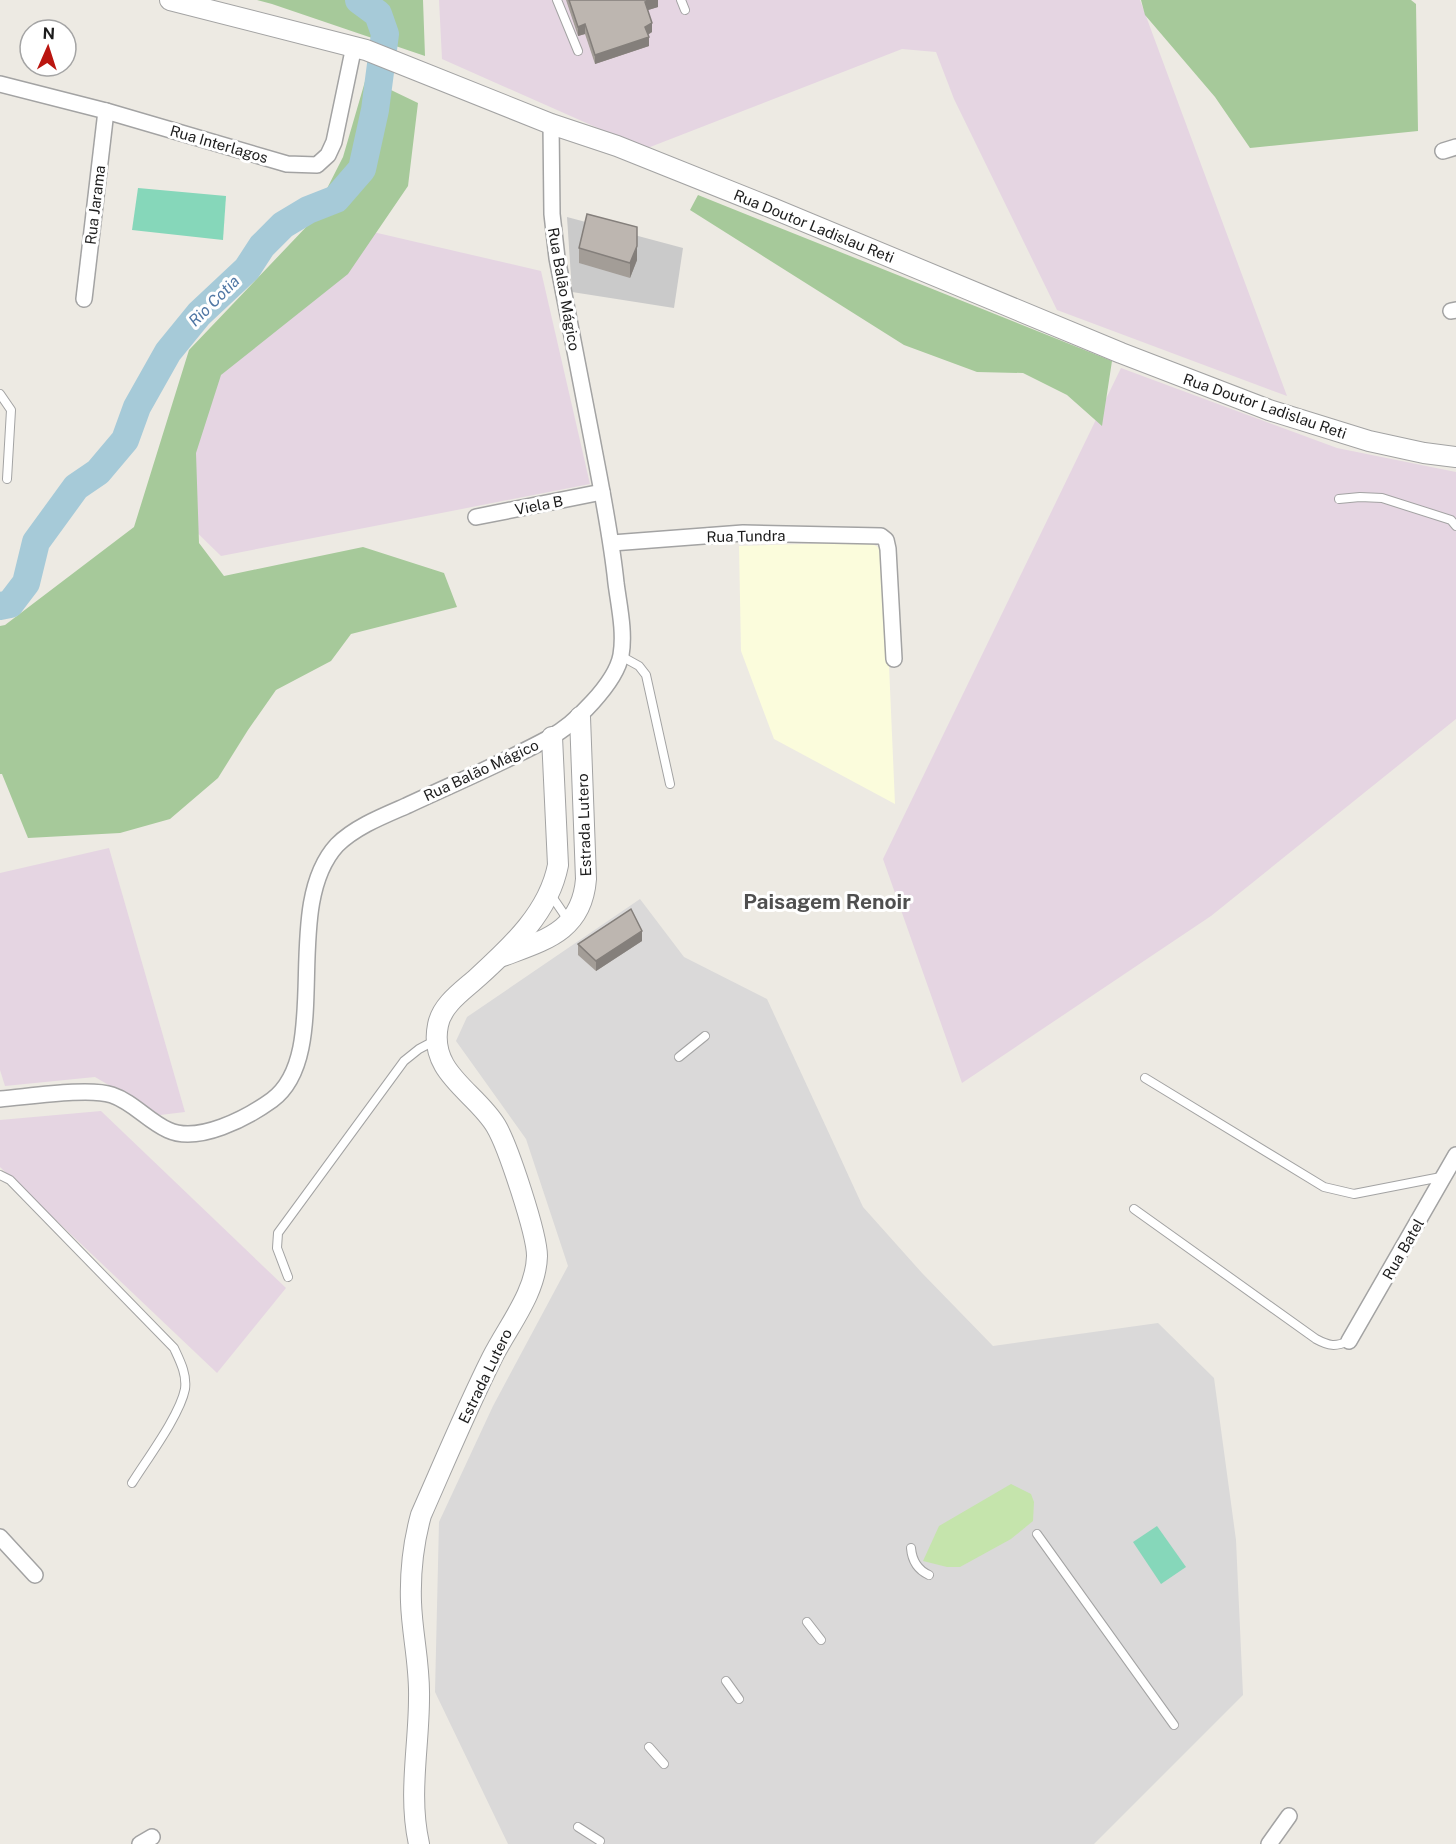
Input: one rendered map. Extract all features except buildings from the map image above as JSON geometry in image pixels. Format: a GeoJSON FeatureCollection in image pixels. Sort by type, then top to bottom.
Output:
{"type":"FeatureCollection","features":[{"type":"Feature","properties":{"kind":"street","name":"Rua Doutor Ladislau Reti"},"geometry":{"type":"LineString","coordinates":[[170,0],[360,48],[551,124],[617,146],[1121,353],[1269,410],[1369,441],[1424,453],[1456,457]]}},
{"type":"Feature","properties":{"kind":"street","name":"Rua Interlagos"},"geometry":{"type":"LineString","coordinates":[[0,84],[106,111],[287,164],[317,165],[328,155],[334,142],[360,48]]}},
{"type":"Feature","properties":{"kind":"street","name":"Rua Jarama"},"geometry":{"type":"LineString","coordinates":[[84,299],[106,111]]}},
{"type":"Feature","properties":{"kind":"street","name":"Rua Balão Mágico"},"geometry":{"type":"LineString","coordinates":[[0,1099],[88,1092],[110,1094],[128,1103],[167,1130],[185,1135],[205,1133],[246,1115],[273,1099],[289,1082],[297,1060],[303,1032],[310,917],[317,878],[327,857],[341,841],[375,820],[552,737],[580,717],[614,674],[621,656],[622,636],[612,543],[557,258],[552,214],[551,124]]}},
{"type":"Feature","properties":{"kind":"street","name":"Viela B"},"geometry":{"type":"LineString","coordinates":[[476,517],[602,492]]}},
{"type":"Feature","properties":{"kind":"street","name":"Rua Tundra"},"geometry":{"type":"LineString","coordinates":[[612,543],[743,534],[881,536],[886,540],[888,549],[894,659]]}},
{"type":"Feature","properties":{"kind":"street","name":"Estrada Lutero"},"geometry":{"type":"LineString","coordinates":[[500,957],[538,943],[570,923],[579,910],[585,894],[580,717]]}},
{"type":"Feature","properties":{"kind":"street","name":"Estrada Lutero"},"geometry":{"type":"LineString","coordinates":[[419,1844],[414,1824],[413,1792],[419,1700],[419,1671],[411,1604],[411,1565],[414,1541],[421,1515],[492,1359],[532,1284],[537,1252],[528,1216],[503,1140],[495,1124],[446,1071],[437,1039],[438,1024],[443,1011],[500,957],[539,912],[550,894],[558,865],[552,737]]}},
{"type":"Feature","properties":{"kind":"street","name":"Rua Batel"},"geometry":{"type":"LineString","coordinates":[[1349,1341],[1446,1176],[1456,1155]]}},
{"type":"Feature","properties":{"kind":"street"},"geometry":{"type":"LineString","coordinates":[[0,1537],[35,1575]]}},
{"type":"Feature","properties":{"kind":"street"},"geometry":{"type":"LineString","coordinates":[[1269,1844],[1289,1816]]}},
{"type":"Feature","properties":{"kind":"lane"},"geometry":{"type":"LineString","coordinates":[[557,0],[578,51]]}},
{"type":"Feature","properties":{"kind":"lane"},"geometry":{"type":"LineString","coordinates":[[681,0],[685,10]]}},
{"type":"Feature","properties":{"kind":"lane"},"geometry":{"type":"LineString","coordinates":[[0,394],[11,410],[7,479]]}},
{"type":"Feature","properties":{"kind":"lane"},"geometry":{"type":"LineString","coordinates":[[1339,499],[1382,498],[1450,520],[1456,526]]}},
{"type":"Feature","properties":{"kind":"lane"},"geometry":{"type":"LineString","coordinates":[[621,656],[639,666],[646,675],[670,784]]}},
{"type":"Feature","properties":{"kind":"lane"},"geometry":{"type":"LineString","coordinates":[[550,894],[570,923]]}},
{"type":"Feature","properties":{"kind":"lane"},"geometry":{"type":"LineString","coordinates":[[679,1057],[705,1036]]}},
{"type":"Feature","properties":{"kind":"lane"},"geometry":{"type":"LineString","coordinates":[[288,1277],[277,1248],[278,1233],[404,1061],[437,1039]]}},
{"type":"Feature","properties":{"kind":"lane"},"geometry":{"type":"LineString","coordinates":[[1145,1078],[1323,1187],[1353,1194],[1446,1176]]}},
{"type":"Feature","properties":{"kind":"lane"},"geometry":{"type":"LineString","coordinates":[[0,1175],[15,1185],[174,1348],[184,1369],[185,1388],[178,1410],[132,1483]]}},
{"type":"Feature","properties":{"kind":"lane"},"geometry":{"type":"LineString","coordinates":[[1134,1209],[1316,1339],[1328,1345],[1337,1346],[1349,1341]]}},
{"type":"Feature","properties":{"kind":"lane"},"geometry":{"type":"LineString","coordinates":[[1037,1534],[1174,1725]]}},
{"type":"Feature","properties":{"kind":"lane"},"geometry":{"type":"LineString","coordinates":[[910,1548],[914,1562],[928,1575]]}},
{"type":"Feature","properties":{"kind":"lane"},"geometry":{"type":"LineString","coordinates":[[807,1622],[821,1640]]}},
{"type":"Feature","properties":{"kind":"lane"},"geometry":{"type":"LineString","coordinates":[[726,1682],[738,1699]]}},
{"type":"Feature","properties":{"kind":"lane"},"geometry":{"type":"LineString","coordinates":[[649,1747],[664,1764]]}},
{"type":"Feature","properties":{"kind":"lane"},"geometry":{"type":"LineString","coordinates":[[578,1827],[600,1841]]}},
{"type":"Feature","properties":{"kind":"shaded area"},"geometry":{"type":"Polygon","coordinates":[[[439,0],[1140,0],[1287,396],[1057,310],[954,99],[936,52],[902,49],[645,149],[442,59],[439,0]]]}},
{"type":"Feature","properties":{"kind":"shaded area"},"geometry":{"type":"Polygon","coordinates":[[[567,217],[683,248],[674,308],[572,292],[567,217]]]}},
{"type":"Feature","properties":{"kind":"shaded area"},"geometry":{"type":"Polygon","coordinates":[[[343,225],[541,271],[590,484],[221,556],[176,512],[205,375],[343,225]]]}},
{"type":"Feature","properties":{"kind":"shaded area"},"geometry":{"type":"Polygon","coordinates":[[[1121,368],[1337,448],[1456,472],[1456,719],[1211,916],[962,1083],[883,859],[1121,368]]]}},
{"type":"Feature","properties":{"kind":"shaded area"},"geometry":{"type":"Polygon","coordinates":[[[868,542],[884,550],[895,804],[774,739],[741,651],[739,546],[868,542]]]}},
{"type":"Feature","properties":{"kind":"shaded area"},"geometry":{"type":"Polygon","coordinates":[[[109,848],[185,1112],[160,1115],[95,1077],[5,1086],[0,1070],[0,873],[109,848]]]}},
{"type":"Feature","properties":{"kind":"shaded area"},"geometry":{"type":"Polygon","coordinates":[[[640,899],[684,957],[767,999],[863,1207],[922,1273],[993,1346],[1158,1323],[1214,1378],[1236,1540],[1243,1695],[1094,1844],[508,1844],[435,1692],[439,1522],[493,1406],[568,1266],[526,1139],[456,1041],[467,1017],[640,899]]]}},
{"type":"Feature","properties":{"kind":"shaded area"},"geometry":{"type":"Polygon","coordinates":[[[101,1111],[286,1288],[217,1373],[0,1167],[0,1120],[101,1111]]]}},
{"type":"Feature","properties":{"kind":"green space"},"geometry":{"type":"Polygon","coordinates":[[[257,0],[423,0],[425,56],[272,4],[257,0]]]}},
{"type":"Feature","properties":{"kind":"green space"},"geometry":{"type":"Polygon","coordinates":[[[1141,0],[1411,0],[1416,4],[1418,131],[1250,148],[1215,97],[1145,15],[1141,0]]]}},
{"type":"Feature","properties":{"kind":"green space"},"geometry":{"type":"Polygon","coordinates":[[[366,78],[418,103],[408,186],[348,274],[221,375],[196,453],[199,543],[224,576],[363,547],[444,573],[457,607],[351,634],[331,661],[276,690],[218,778],[170,819],[120,833],[28,838],[2,774],[0,774],[0,626],[5,625],[134,527],[189,350],[309,224],[343,157],[366,78]]]}},
{"type":"Feature","properties":{"kind":"green space"},"geometry":{"type":"Polygon","coordinates":[[[138,188],[226,196],[223,240],[132,230],[138,188]]]}},
{"type":"Feature","properties":{"kind":"green space"},"geometry":{"type":"Polygon","coordinates":[[[698,195],[1112,361],[1102,426],[1067,395],[1023,373],[977,372],[904,345],[690,210],[698,195]]]}},
{"type":"Feature","properties":{"kind":"green space"},"geometry":{"type":"Polygon","coordinates":[[[1011,1484],[1031,1494],[1034,1502],[1033,1521],[1011,1539],[960,1567],[947,1567],[923,1561],[939,1526],[1011,1484]]]}},
{"type":"Feature","properties":{"kind":"green space"},"geometry":{"type":"Polygon","coordinates":[[[1157,1526],[1186,1567],[1161,1584],[1133,1542],[1157,1526]]]}},
{"type":"Feature","properties":{"kind":"waterway","name":"Rio Cotia"},"geometry":{"type":"LineString","coordinates":[[0,606],[10,604],[26,583],[36,542],[76,487],[98,472],[125,440],[137,407],[168,352],[199,314],[247,269],[262,246],[283,225],[308,210],[336,199],[362,169],[375,110],[385,34],[378,14],[359,0]]}},
{"type":"Feature","properties":{"kind":"district","name":"Paisagem Renoir"},"geometry":{"type":"Point","coordinates":[827,901]}}]}
